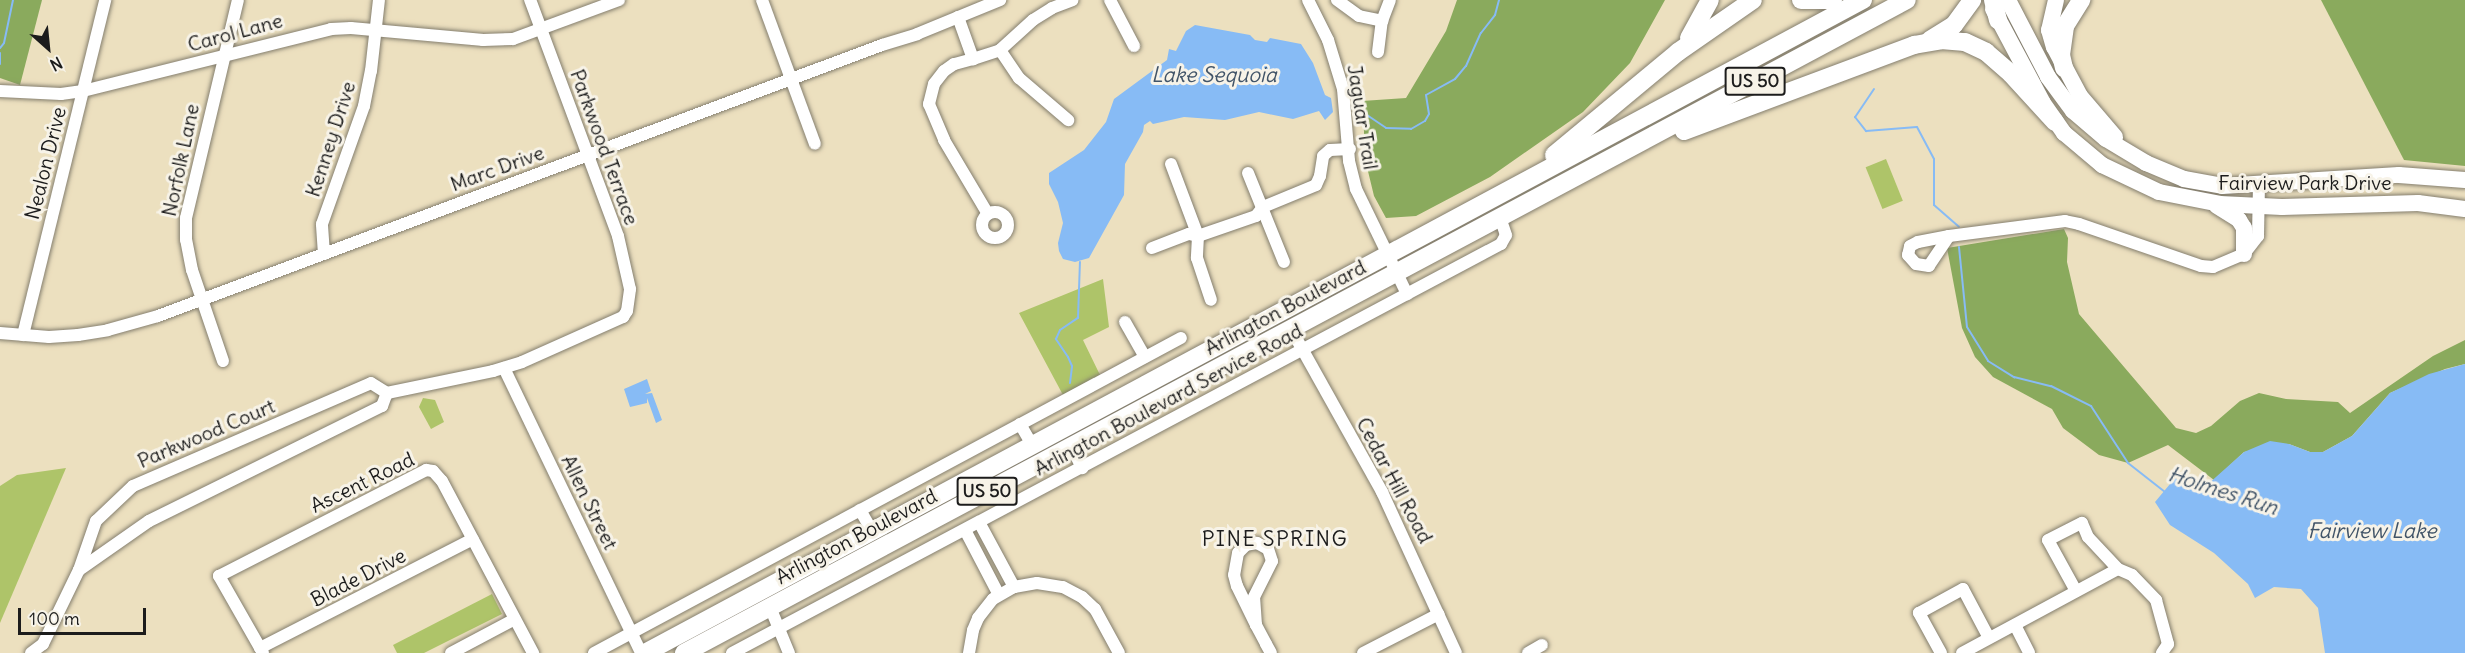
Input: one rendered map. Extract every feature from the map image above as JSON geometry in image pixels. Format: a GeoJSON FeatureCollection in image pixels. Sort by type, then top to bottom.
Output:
{"type":"FeatureCollection","features":[{"type":"Feature","properties":{"kind":"highway"},"geometry":{"type":"LineString","coordinates":[[1678,52],[1697,27],[1710,0]]}},
{"type":"Feature","properties":{"kind":"highway"},"geometry":{"type":"LineString","coordinates":[[1488,201],[1581,134],[1678,52],[1753,0]]}},
{"type":"Feature","properties":{"kind":"highway"},"geometry":{"type":"LineString","coordinates":[[1801,0],[1833,0]]}},
{"type":"Feature","properties":{"kind":"highway","name":"Arlington Boulevard"},"geometry":{"type":"LineString","coordinates":[[643,653],[1863,0]]}},
{"type":"Feature","properties":{"kind":"highway","name":"Arlington Boulevard"},"geometry":{"type":"LineString","coordinates":[[684,653],[1907,0]]}},
{"type":"Feature","properties":{"kind":"highway"},"geometry":{"type":"LineString","coordinates":[[1604,162],[1925,42],[1954,25],[1972,0]]}},
{"type":"Feature","properties":{"kind":"highway"},"geometry":{"type":"LineString","coordinates":[[1990,0],[1998,20]]}},
{"type":"Feature","properties":{"kind":"highway"},"geometry":{"type":"LineString","coordinates":[[2064,68],[2061,55],[2065,26],[2081,0]]}},
{"type":"Feature","properties":{"kind":"highway"},"geometry":{"type":"LineString","coordinates":[[1925,42],[1953,40],[1986,52],[1999,62],[2055,122]]}},
{"type":"Feature","properties":{"kind":"highway"},"geometry":{"type":"LineString","coordinates":[[1397,273],[1401,259],[1621,141],[1655,111]]}},
{"type":"Feature","properties":{"kind":"main road","name":"Fairview Park Drive"},"geometry":{"type":"LineString","coordinates":[[2008,0],[2048,77],[2073,111],[2106,139],[2162,170],[2222,186],[2399,175],[2465,180]]}},
{"type":"Feature","properties":{"kind":"main road"},"geometry":{"type":"LineString","coordinates":[[2056,0],[2050,17],[2050,38],[2064,68],[2086,105],[2129,153]]}},
{"type":"Feature","properties":{"kind":"main road","name":"Fairview Park Drive"},"geometry":{"type":"LineString","coordinates":[[1998,20],[2055,122],[2085,152],[2121,175],[2159,192],[2214,203],[2259,206],[2418,203],[2465,209]]}},
{"type":"Feature","properties":{"kind":"main road"},"geometry":{"type":"LineString","coordinates":[[2214,203],[2239,220],[2246,236],[2244,254]]}},
{"type":"Feature","properties":{"kind":"street","name":"Nealon Drive"},"geometry":{"type":"LineString","coordinates":[[22,335],[105,0]]}},
{"type":"Feature","properties":{"kind":"street","name":"Norfolk Lane"},"geometry":{"type":"LineString","coordinates":[[223,361],[188,256],[186,218],[238,0]]}},
{"type":"Feature","properties":{"kind":"street","name":"Kenney Drive"},"geometry":{"type":"LineString","coordinates":[[324,254],[322,224],[364,106],[379,0]]}},
{"type":"Feature","properties":{"kind":"street","name":"Parkwood Terrace"},"geometry":{"type":"LineString","coordinates":[[530,0],[618,236],[630,290],[627,311]]}},
{"type":"Feature","properties":{"kind":"street","name":"Carol Lane"},"geometry":{"type":"LineString","coordinates":[[0,91],[26,94],[82,91],[313,32],[351,28],[503,40],[541,29],[620,0]]}},
{"type":"Feature","properties":{"kind":"street"},"geometry":{"type":"LineString","coordinates":[[762,0],[815,144]]}},
{"type":"Feature","properties":{"kind":"street","name":"Marc Drive"},"geometry":{"type":"LineString","coordinates":[[0,333],[49,336],[108,330],[202,300],[1000,0]]}},
{"type":"Feature","properties":{"kind":"street"},"geometry":{"type":"LineString","coordinates":[[988,214],[944,140],[929,104],[934,84],[944,71],[954,64],[1000,50],[1033,20],[1052,8],[1073,0]]}},
{"type":"Feature","properties":{"kind":"street"},"geometry":{"type":"LineString","coordinates":[[1110,0],[1134,46]]}},
{"type":"Feature","properties":{"kind":"street","name":"Jaguar Trail"},"geometry":{"type":"LineString","coordinates":[[1308,0],[1337,65],[1347,113],[1351,172],[1356,189],[1407,294]]}},
{"type":"Feature","properties":{"kind":"street"},"geometry":{"type":"LineString","coordinates":[[1337,0],[1359,16],[1382,21]]}},
{"type":"Feature","properties":{"kind":"street"},"geometry":{"type":"LineString","coordinates":[[1378,52],[1382,21],[1390,0]]}},
{"type":"Feature","properties":{"kind":"street"},"geometry":{"type":"LineString","coordinates":[[958,17],[974,59]]}},
{"type":"Feature","properties":{"kind":"street"},"geometry":{"type":"LineString","coordinates":[[1000,50],[1019,78],[1068,120]]}},
{"type":"Feature","properties":{"kind":"street"},"geometry":{"type":"LineString","coordinates":[[1152,248],[1189,234],[1198,236],[1256,216],[1263,207],[1316,185],[1323,156],[1330,150],[1350,149]]}},
{"type":"Feature","properties":{"kind":"street"},"geometry":{"type":"LineString","coordinates":[[1171,164],[1198,236],[1197,258],[1211,300]]}},
{"type":"Feature","properties":{"kind":"street"},"geometry":{"type":"LineString","coordinates":[[1248,173],[1284,262]]}},
{"type":"Feature","properties":{"kind":"street"},"geometry":{"type":"LineString","coordinates":[[1949,236],[2065,221],[2201,266],[2213,267],[2244,254],[2258,236],[2259,184]]}},
{"type":"Feature","properties":{"kind":"street","name":"Arlington Boulevard Service Road"},"geometry":{"type":"LineString","coordinates":[[732,653],[1083,468],[1504,241],[1505,229],[1500,218]]}},
{"type":"Feature","properties":{"kind":"street","name":"Parkwood Court"},"geometry":{"type":"LineString","coordinates":[[32,653],[43,644],[79,570],[96,521],[133,486],[371,383],[387,393],[504,368],[612,322],[627,311]]}},
{"type":"Feature","properties":{"kind":"street"},"geometry":{"type":"LineString","coordinates":[[1125,322],[1145,357]]}},
{"type":"Feature","properties":{"kind":"street","name":"Cedar Hill Road"},"geometry":{"type":"LineString","coordinates":[[1291,329],[1382,492],[1456,653]]}},
{"type":"Feature","properties":{"kind":"street"},"geometry":{"type":"LineString","coordinates":[[594,653],[1181,338]]}},
{"type":"Feature","properties":{"kind":"street","name":"Allen Street"},"geometry":{"type":"LineString","coordinates":[[504,368],[643,653]]}},
{"type":"Feature","properties":{"kind":"street","name":"Parkwood Court"},"geometry":{"type":"LineString","coordinates":[[79,570],[149,521],[382,406],[387,393]]}},
{"type":"Feature","properties":{"kind":"street"},"geometry":{"type":"LineString","coordinates":[[1020,424],[1032,446]]}},
{"type":"Feature","properties":{"kind":"street"},"geometry":{"type":"LineString","coordinates":[[1071,446],[1083,468]]}},
{"type":"Feature","properties":{"kind":"street","name":"Ascent Road"},"geometry":{"type":"LineString","coordinates":[[262,650],[219,576],[426,470],[438,475],[533,653]]}},
{"type":"Feature","properties":{"kind":"street"},"geometry":{"type":"LineString","coordinates":[[860,510],[872,531]]}},
{"type":"Feature","properties":{"kind":"street"},"geometry":{"type":"LineString","coordinates":[[979,522],[1014,587]]}},
{"type":"Feature","properties":{"kind":"street"},"geometry":{"type":"LineString","coordinates":[[2076,591],[2048,540],[2082,523],[2088,537],[2118,569],[2132,575],[2156,600],[2168,644],[2162,653]]}},
{"type":"Feature","properties":{"kind":"street"},"geometry":{"type":"LineString","coordinates":[[965,530],[999,594]]}},
{"type":"Feature","properties":{"kind":"street","name":"Blade Drive"},"geometry":{"type":"LineString","coordinates":[[262,650],[473,539]]}},
{"type":"Feature","properties":{"kind":"street"},"geometry":{"type":"LineString","coordinates":[[1256,625],[1253,612],[1254,597],[1272,561],[1268,549],[1263,545],[1251,543],[1238,553],[1234,575],[1237,586],[1256,625],[1270,653]]}},
{"type":"Feature","properties":{"kind":"street"},"geometry":{"type":"LineString","coordinates":[[1962,653],[2118,569]]}},
{"type":"Feature","properties":{"kind":"street"},"geometry":{"type":"LineString","coordinates":[[969,653],[978,618],[999,594],[1014,587],[1037,583],[1071,590],[1095,609],[1119,653]]}},
{"type":"Feature","properties":{"kind":"street"},"geometry":{"type":"LineString","coordinates":[[1941,653],[1919,613],[1963,589],[1989,639]]}},
{"type":"Feature","properties":{"kind":"street"},"geometry":{"type":"LineString","coordinates":[[770,607],[789,653]]}},
{"type":"Feature","properties":{"kind":"street"},"geometry":{"type":"LineString","coordinates":[[1363,653],[1439,614]]}},
{"type":"Feature","properties":{"kind":"street"},"geometry":{"type":"LineString","coordinates":[[451,653],[515,619]]}},
{"type":"Feature","properties":{"kind":"street"},"geometry":{"type":"LineString","coordinates":[[2015,625],[2029,653]]}},
{"type":"Feature","properties":{"kind":"street"},"geometry":{"type":"LineString","coordinates":[[1528,653],[1542,645]]}},
{"type":"Feature","properties":{"kind":"green space"},"geometry":{"type":"Polygon","coordinates":[[[0,0],[42,0],[20,85],[0,78],[0,0]]]}},
{"type":"Feature","properties":{"kind":"green space"},"geometry":{"type":"Polygon","coordinates":[[[1457,0],[1665,0],[1630,63],[1583,112],[1490,177],[1416,216],[1386,218],[1374,196],[1366,163],[1362,101],[1406,98],[1446,31],[1457,0]]]}},
{"type":"Feature","properties":{"kind":"green space"},"geometry":{"type":"Polygon","coordinates":[[[2321,0],[2465,0],[2465,166],[2404,160],[2321,0]]]}},
{"type":"Feature","properties":{"kind":"green space"},"geometry":{"type":"Polygon","coordinates":[[[1886,159],[1903,201],[1882,209],[1866,167],[1886,159]]]}},
{"type":"Feature","properties":{"kind":"green space"},"geometry":{"type":"Polygon","coordinates":[[[2064,229],[2068,238],[2067,262],[2079,314],[2176,428],[2196,433],[2211,426],[2240,401],[2259,393],[2286,399],[2338,402],[2350,413],[2433,356],[2465,340],[2465,364],[2445,369],[2390,393],[2352,436],[2323,452],[2310,452],[2289,444],[2244,452],[2214,480],[2168,445],[2128,463],[2099,455],[2063,428],[2052,409],[1993,377],[1975,357],[1962,328],[1947,248],[2064,229]]]}},
{"type":"Feature","properties":{"kind":"green space"},"geometry":{"type":"Polygon","coordinates":[[[1103,279],[1109,327],[1083,340],[1100,375],[1063,395],[1019,313],[1103,279]]]}},
{"type":"Feature","properties":{"kind":"green space"},"geometry":{"type":"Polygon","coordinates":[[[423,398],[435,400],[444,422],[431,429],[419,407],[423,398]]]}},
{"type":"Feature","properties":{"kind":"green space"},"geometry":{"type":"Polygon","coordinates":[[[66,468],[0,623],[0,486],[17,475],[66,468]]]}},
{"type":"Feature","properties":{"kind":"green space"},"geometry":{"type":"Polygon","coordinates":[[[492,594],[502,614],[424,653],[397,653],[393,645],[492,594]]]}},
{"type":"Feature","properties":{"kind":"water","name":"Lake Sequoia"},"geometry":{"type":"Polygon","coordinates":[[[1195,25],[1250,35],[1255,40],[1267,42],[1270,38],[1301,44],[1313,63],[1325,95],[1331,98],[1333,112],[1325,120],[1319,111],[1293,119],[1259,112],[1225,120],[1184,117],[1153,124],[1150,121],[1144,125],[1143,132],[1125,164],[1124,195],[1089,258],[1075,262],[1063,259],[1058,243],[1063,223],[1058,202],[1049,184],[1049,173],[1084,150],[1106,122],[1114,99],[1167,60],[1169,49],[1176,51],[1186,31],[1195,25]]]}},
{"type":"Feature","properties":{"kind":"water","name":"Fairview Lake"},"geometry":{"type":"Polygon","coordinates":[[[2465,364],[2465,653],[2325,653],[2318,608],[2301,589],[2274,587],[2255,598],[2248,584],[2214,553],[2170,525],[2155,502],[2175,478],[2189,485],[2207,485],[2244,452],[2270,441],[2289,444],[2310,452],[2323,452],[2352,436],[2390,393],[2429,374],[2465,364]]]}},
{"type":"Feature","properties":{"kind":"water"},"geometry":{"type":"Polygon","coordinates":[[[647,379],[651,391],[645,394],[652,393],[662,420],[656,423],[647,398],[647,403],[630,407],[624,389],[647,379]]]}},
{"type":"Feature","properties":{"kind":"waterway"},"geometry":{"type":"LineString","coordinates":[[0,48],[4,43],[13,0]]}},
{"type":"Feature","properties":{"kind":"waterway"},"geometry":{"type":"LineString","coordinates":[[1361,111],[1386,128],[1411,129],[1425,121],[1429,114],[1426,95],[1455,79],[1466,66],[1481,33],[1495,15],[1499,0]]}},
{"type":"Feature","properties":{"kind":"waterway"},"geometry":{"type":"LineString","coordinates":[[0,53],[0,64]]}},
{"type":"Feature","properties":{"kind":"waterway","name":"Holmes Run"},"geometry":{"type":"LineString","coordinates":[[1874,89],[1855,117],[1866,131],[1917,127],[1934,159],[1934,205],[1959,227]]}},
{"type":"Feature","properties":{"kind":"waterway","name":"Holmes Run"},"geometry":{"type":"LineString","coordinates":[[1959,247],[1967,327],[1988,361],[2014,377],[2051,386],[2091,406],[2128,463],[2165,492]]}},
{"type":"Feature","properties":{"kind":"waterway"},"geometry":{"type":"LineString","coordinates":[[1070,383],[1072,366],[1056,339],[1060,330],[1078,318],[1080,262]]}},
{"type":"Feature","properties":{"kind":"district","name":"PINE SPRING"},"geometry":{"type":"Point","coordinates":[1275,539]}}]}
